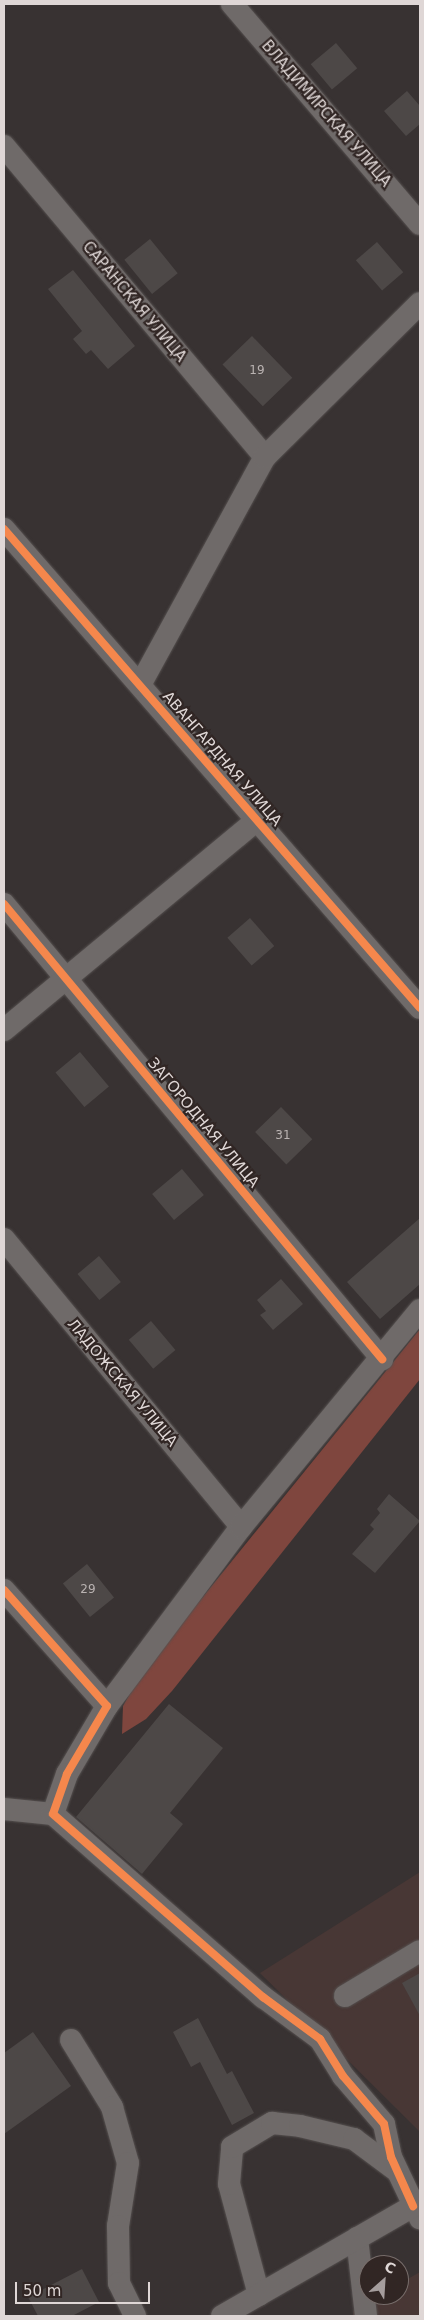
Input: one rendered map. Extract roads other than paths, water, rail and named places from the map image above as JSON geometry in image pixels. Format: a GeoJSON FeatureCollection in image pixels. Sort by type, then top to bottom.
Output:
{"type":"FeatureCollection","features":[{"type":"Feature","properties":{"kind":"street","name":"ВЛАДИМИРСКАЯ УЛИЦА"},"geometry":{"type":"LineString","coordinates":[[232,4],[420,224]]}},
{"type":"Feature","properties":{"kind":"street","name":"САРАНСКАЯ УЛИЦА"},"geometry":{"type":"LineString","coordinates":[[4,146],[265,457]]}},
{"type":"Feature","properties":{"kind":"street"},"geometry":{"type":"LineString","coordinates":[[140,685],[265,457],[420,303]]}},
{"type":"Feature","properties":{"kind":"street","name":"АВАНГАРДНАЯ УЛИЦА"},"geometry":{"type":"LineString","coordinates":[[4,529],[420,1008]]}},
{"type":"Feature","properties":{"kind":"street"},"geometry":{"type":"LineString","coordinates":[[4,1030],[257,820]]}},
{"type":"Feature","properties":{"kind":"street","name":"ЗАГОРОДНАЯ УЛИЦА"},"geometry":{"type":"LineString","coordinates":[[4,904],[382,1359]]}},
{"type":"Feature","properties":{"kind":"street","name":"ЛАДОЖСКАЯ УЛИЦА"},"geometry":{"type":"LineString","coordinates":[[4,1239],[241,1527]]}},
{"type":"Feature","properties":{"kind":"street"},"geometry":{"type":"LineString","coordinates":[[53,1814],[67,1774],[107,1706],[241,1527],[382,1359],[420,1310]]}},
{"type":"Feature","properties":{"kind":"street"},"geometry":{"type":"LineString","coordinates":[[4,1590],[107,1706]]}},
{"type":"Feature","properties":{"kind":"street"},"geometry":{"type":"LineString","coordinates":[[4,1809],[53,1814],[263,1997],[320,2039],[343,2076],[384,2124],[397,2170],[418,2209],[357,2238],[222,2316]]}},
{"type":"Feature","properties":{"kind":"street"},"geometry":{"type":"LineString","coordinates":[[345,1996],[420,1950]]}},
{"type":"Feature","properties":{"kind":"street"},"geometry":{"type":"LineString","coordinates":[[71,2040],[112,2107],[128,2162],[118,2226],[119,2283],[135,2316]]}},
{"type":"Feature","properties":{"kind":"street"},"geometry":{"type":"LineString","coordinates":[[259,2295],[229,2184],[232,2147],[272,2123],[300,2126],[354,2139],[397,2170]]}},
{"type":"Feature","properties":{"kind":"street"},"geometry":{"type":"LineString","coordinates":[[357,2238],[366,2316]]}}]}
